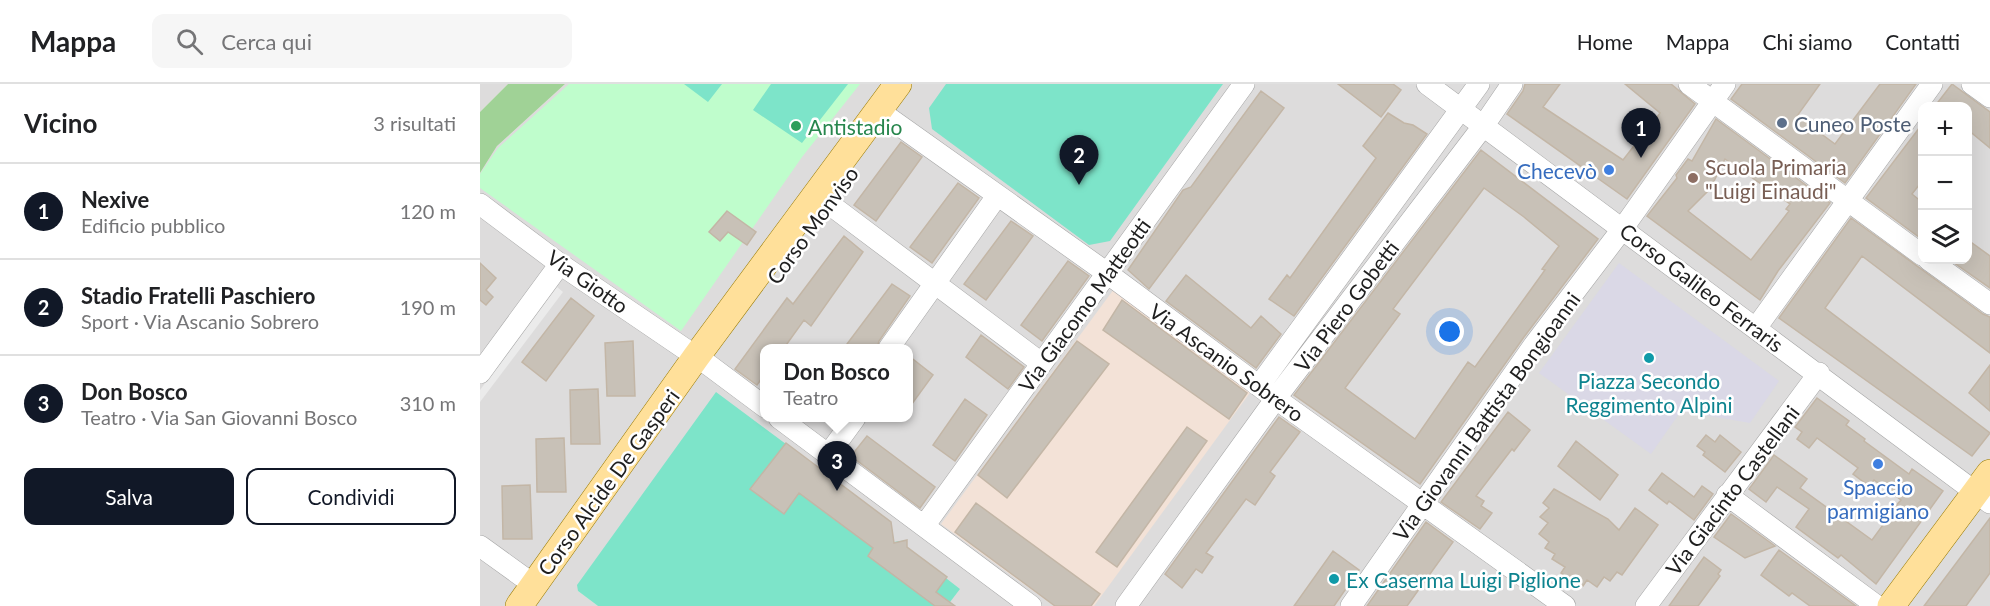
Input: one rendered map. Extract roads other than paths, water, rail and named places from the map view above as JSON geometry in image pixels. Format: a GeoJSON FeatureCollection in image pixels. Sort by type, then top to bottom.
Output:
{"type":"FeatureCollection","features":[{"type":"Feature","properties":{"kind":"main road","name":"Corso Monviso"},"geometry":{"type":"LineString","coordinates":[[703,362],[897,84]]}},
{"type":"Feature","properties":{"kind":"main road","name":"Corso Monviso"},"geometry":{"type":"LineString","coordinates":[[703,362],[828,203],[914,84]]}},
{"type":"Feature","properties":{"kind":"main road","name":"Corso Alcide De Gasperi"},"geometry":{"type":"LineString","coordinates":[[530,599],[703,362]]}},
{"type":"Feature","properties":{"kind":"main road"},"geometry":{"type":"LineString","coordinates":[[1891,606],[1985,489]]}},
{"type":"Feature","properties":{"kind":"street","name":"Via Giacomo Matteotti"},"geometry":{"type":"LineString","coordinates":[[924,526],[1244,84]]}},
{"type":"Feature","properties":{"kind":"street","name":"Corso Galileo Ferraris"},"geometry":{"type":"LineString","coordinates":[[1427,84],[1756,328],[1985,489]]}},
{"type":"Feature","properties":{"kind":"street","name":"Via Piero Gobetti"},"geometry":{"type":"LineString","coordinates":[[1259,386],[1479,84]]}},
{"type":"Feature","properties":{"kind":"street","name":"Via Piero Gobetti"},"geometry":{"type":"LineString","coordinates":[[1126,606],[1276,398],[1484,125],[1512,84]]}},
{"type":"Feature","properties":{"kind":"street"},"geometry":{"type":"LineString","coordinates":[[1689,84],[1918,251]]}},
{"type":"Feature","properties":{"kind":"street","name":"Via Giovanni Battista Bongioanni"},"geometry":{"type":"LineString","coordinates":[[1351,606],[1534,345],[1623,228],[1725,84]]}},
{"type":"Feature","properties":{"kind":"street"},"geometry":{"type":"LineString","coordinates":[[1756,328],[1846,200],[1932,84]]}},
{"type":"Feature","properties":{"kind":"street"},"geometry":{"type":"LineString","coordinates":[[1972,84],[1990,97]]}},
{"type":"Feature","properties":{"kind":"street","name":"Via Ascanio Sobrero"},"geometry":{"type":"LineString","coordinates":[[889,118],[1107,273],[1259,386],[1565,606]]}},
{"type":"Feature","properties":{"kind":"street"},"geometry":{"type":"LineString","coordinates":[[892,344],[939,288],[1002,200]]}},
{"type":"Feature","properties":{"kind":"street"},"geometry":{"type":"LineString","coordinates":[[828,203],[1041,363]]}},
{"type":"Feature","properties":{"kind":"street","name":"Via Giotto"},"geometry":{"type":"LineString","coordinates":[[480,204],[560,264],[760,403]]}},
{"type":"Feature","properties":{"kind":"street"},"geometry":{"type":"LineString","coordinates":[[480,373],[560,264]]}},
{"type":"Feature","properties":{"kind":"street"},"geometry":{"type":"LineString","coordinates":[[1935,264],[1990,304]]}},
{"type":"Feature","properties":{"kind":"street"},"geometry":{"type":"LineString","coordinates":[[905,344],[939,288]]}},
{"type":"Feature","properties":{"kind":"street","name":"Via Giacinto Castellani"},"geometry":{"type":"LineString","coordinates":[[1646,606],[1819,373]]}},
{"type":"Feature","properties":{"kind":"street"},"geometry":{"type":"LineString","coordinates":[[785,422],[1031,606]]}},
{"type":"Feature","properties":{"kind":"street"},"geometry":{"type":"LineString","coordinates":[[823,451],[838,422]]}},
{"type":"Feature","properties":{"kind":"street"},"geometry":{"type":"LineString","coordinates":[[823,451],[850,422]]}},
{"type":"Feature","properties":{"kind":"street"},"geometry":{"type":"LineString","coordinates":[[1727,495],[1877,606]]}},
{"type":"Feature","properties":{"kind":"street"},"geometry":{"type":"LineString","coordinates":[[480,546],[530,599]]}},
{"type":"Feature","properties":{"kind":"place","name":"Cuneo Poste"},"geometry":{"type":"Point","coordinates":[1782,123]}},
{"type":"Feature","properties":{"kind":"place","name":"Antistadio"},"geometry":{"type":"Point","coordinates":[796,126]}},
{"type":"Feature","properties":{"kind":"place","name":"Nexive"},"geometry":{"type":"Point","coordinates":[1641,158]}},
{"type":"Feature","properties":{"kind":"place","name":"Checevò"},"geometry":{"type":"Point","coordinates":[1609,170]}},
{"type":"Feature","properties":{"kind":"place","name":"Scuola Primaria \"Luigi Einaudi\""},"geometry":{"type":"Point","coordinates":[1693,178]}},
{"type":"Feature","properties":{"kind":"place","name":"Stadio Fratelli Paschiero"},"geometry":{"type":"Point","coordinates":[1079,185]}},
{"type":"Feature","properties":{"kind":"place","name":"Piazza Secondo Reggimento Alpini"},"geometry":{"type":"Point","coordinates":[1649,358]}},
{"type":"Feature","properties":{"kind":"place","name":"Spaccio parmigiano"},"geometry":{"type":"Point","coordinates":[1878,464]}},
{"type":"Feature","properties":{"kind":"place","name":"Don Bosco"},"geometry":{"type":"Point","coordinates":[837,491]}},
{"type":"Feature","properties":{"kind":"place","name":"Ex Caserma Luigi Piglione"},"geometry":{"type":"Point","coordinates":[1334,579]}}]}
